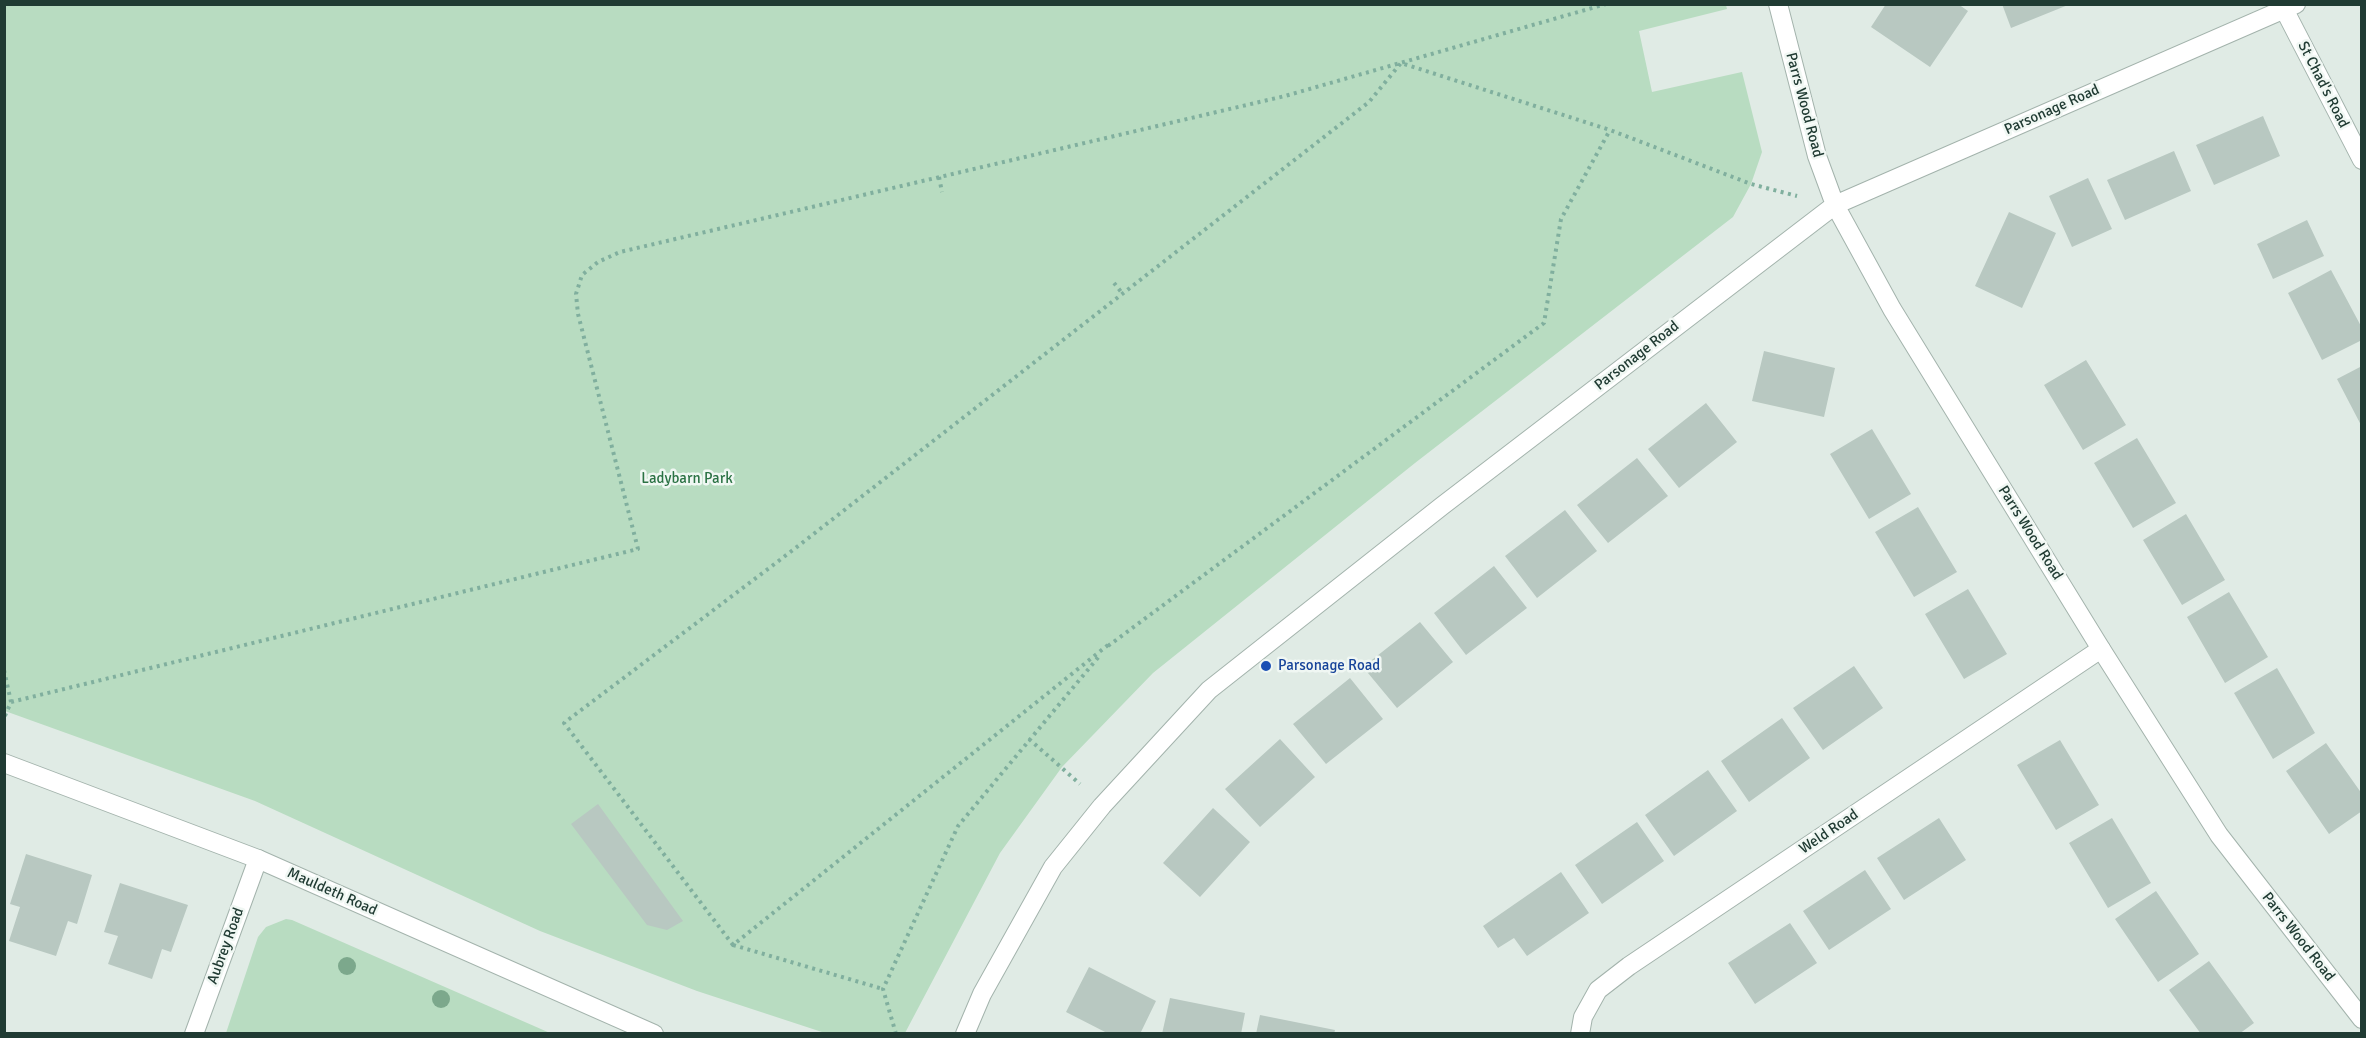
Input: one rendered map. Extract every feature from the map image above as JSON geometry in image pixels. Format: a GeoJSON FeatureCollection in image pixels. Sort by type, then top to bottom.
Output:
{"type":"FeatureCollection","features":[{"type":"Feature","properties":{"kind":"street","name":"Parrs Wood Road"},"geometry":{"type":"LineString","coordinates":[[1778,4],[1817,156],[1835,205],[1892,309],[2101,649],[2220,835],[2361,1019]]}},
{"type":"Feature","properties":{"kind":"street","name":"Parsonage Road"},"geometry":{"type":"LineString","coordinates":[[965,1034],[982,994],[1053,867],[1102,806],[1209,690],[1461,492],[1835,205],[2290,7]]}},
{"type":"Feature","properties":{"kind":"street","name":"St Chad's Road"},"geometry":{"type":"LineString","coordinates":[[2290,7],[2361,160]]}},
{"type":"Feature","properties":{"kind":"street","name":"Weld Road"},"geometry":{"type":"LineString","coordinates":[[1580,1034],[1583,1017],[1598,990],[1629,966],[2101,649]]}},
{"type":"Feature","properties":{"kind":"street","name":"Mauldeth Road"},"geometry":{"type":"LineString","coordinates":[[4,763],[258,859],[654,1034]]}},
{"type":"Feature","properties":{"kind":"street","name":"Aubrey Road"},"geometry":{"type":"LineString","coordinates":[[194,1034],[258,859]]}},
{"type":"Feature","properties":{"kind":"path"},"geometry":{"type":"LineString","coordinates":[[11,702],[638,549],[578,314],[576,294],[582,275],[598,262],[620,252],[1285,96],[1606,4]]}},
{"type":"Feature","properties":{"kind":"path"},"geometry":{"type":"LineString","coordinates":[[1401,63],[1610,130],[1751,183],[1835,205]]}},
{"type":"Feature","properties":{"kind":"path"},"geometry":{"type":"LineString","coordinates":[[883,989],[733,945],[564,723],[793,550],[1369,102],[1401,63]]}},
{"type":"Feature","properties":{"kind":"path"},"geometry":{"type":"LineString","coordinates":[[733,945],[1108,645],[1544,323],[1562,219],[1610,130]]}},
{"type":"Feature","properties":{"kind":"path"},"geometry":{"type":"LineString","coordinates":[[939,177],[942,192]]}},
{"type":"Feature","properties":{"kind":"path"},"geometry":{"type":"LineString","coordinates":[[1114,283],[1122,293]]}},
{"type":"Feature","properties":{"kind":"path"},"geometry":{"type":"LineString","coordinates":[[896,1034],[883,989],[957,826],[1108,645]]}},
{"type":"Feature","properties":{"kind":"path"},"geometry":{"type":"LineString","coordinates":[[4,670],[11,702],[4,717]]}},
{"type":"Feature","properties":{"kind":"path"},"geometry":{"type":"LineString","coordinates":[[1029,739],[1080,784]]}},
{"type":"Feature","properties":{"kind":"green space","name":"Ladybarn Park"},"geometry":{"type":"Polygon","coordinates":[[[4,5],[1726,5],[1727,9],[1639,31],[1652,92],[1742,72],[1762,152],[1751,184],[1733,217],[1415,463],[1153,673],[1062,767],[1000,853],[905,1033],[825,1033],[697,991],[540,931],[255,801],[5,711],[4,5]]]}},
{"type":"Feature","properties":{"kind":"green space"},"geometry":{"type":"Polygon","coordinates":[[[286,919],[550,1033],[226,1033],[258,937],[266,927],[286,919]]]}},
{"type":"Feature","properties":{"kind":"building"},"geometry":{"type":"Polygon","coordinates":[[[1886,4],[1958,4],[1968,11],[1930,67],[1871,27],[1886,4]]]}},
{"type":"Feature","properties":{"kind":"building"},"geometry":{"type":"Polygon","coordinates":[[[2002,4],[2068,4],[2068,5],[2011,28],[2002,4]]]}},
{"type":"Feature","properties":{"kind":"building"},"geometry":{"type":"Polygon","coordinates":[[[2263,116],[2280,156],[2214,185],[2196,145],[2263,116]]]}},
{"type":"Feature","properties":{"kind":"building"},"geometry":{"type":"Polygon","coordinates":[[[2174,151],[2191,191],[2125,220],[2107,180],[2174,151]]]}},
{"type":"Feature","properties":{"kind":"building"},"geometry":{"type":"Polygon","coordinates":[[[2088,178],[2112,229],[2072,247],[2049,196],[2088,178]]]}},
{"type":"Feature","properties":{"kind":"building"},"geometry":{"type":"Polygon","coordinates":[[[2009,212],[2056,233],[2022,308],[1975,286],[2009,212]]]}},
{"type":"Feature","properties":{"kind":"building"},"geometry":{"type":"Polygon","coordinates":[[[2307,220],[2324,256],[2273,279],[2257,244],[2307,220]]]}},
{"type":"Feature","properties":{"kind":"building"},"geometry":{"type":"Polygon","coordinates":[[[2331,270],[2362,328],[2362,340],[2322,360],[2288,293],[2331,270]]]}},
{"type":"Feature","properties":{"kind":"building"},"geometry":{"type":"Polygon","coordinates":[[[1764,351],[1835,368],[1824,417],[1752,401],[1764,351]]]}},
{"type":"Feature","properties":{"kind":"building"},"geometry":{"type":"Polygon","coordinates":[[[2086,360],[2126,425],[2083,450],[2044,385],[2086,360]]]}},
{"type":"Feature","properties":{"kind":"building"},"geometry":{"type":"Polygon","coordinates":[[[2362,366],[2362,427],[2337,379],[2362,366]]]}},
{"type":"Feature","properties":{"kind":"building"},"geometry":{"type":"Polygon","coordinates":[[[1706,403],[1737,442],[1679,488],[1648,449],[1706,403]]]}},
{"type":"Feature","properties":{"kind":"building"},"geometry":{"type":"Polygon","coordinates":[[[1872,429],[1911,494],[1869,519],[1830,454],[1872,429]]]}},
{"type":"Feature","properties":{"kind":"building"},"geometry":{"type":"Polygon","coordinates":[[[2137,438],[2176,503],[2133,528],[2094,463],[2137,438]]]}},
{"type":"Feature","properties":{"kind":"building"},"geometry":{"type":"Polygon","coordinates":[[[1637,458],[1668,496],[1608,543],[1577,505],[1637,458]]]}},
{"type":"Feature","properties":{"kind":"building"},"geometry":{"type":"Polygon","coordinates":[[[1918,507],[1957,572],[1914,597],[1875,532],[1918,507]]]}},
{"type":"Feature","properties":{"kind":"building"},"geometry":{"type":"Polygon","coordinates":[[[1565,510],[1597,551],[1537,598],[1505,556],[1565,510]]]}},
{"type":"Feature","properties":{"kind":"building"},"geometry":{"type":"Polygon","coordinates":[[[2186,514],[2225,580],[2182,605],[2143,540],[2186,514]]]}},
{"type":"Feature","properties":{"kind":"building"},"geometry":{"type":"Polygon","coordinates":[[[1494,566],[1527,608],[1466,655],[1434,613],[1494,566]]]}},
{"type":"Feature","properties":{"kind":"building"},"geometry":{"type":"Polygon","coordinates":[[[1968,589],[2007,654],[1964,679],[1925,614],[1968,589]]]}},
{"type":"Feature","properties":{"kind":"building"},"geometry":{"type":"Polygon","coordinates":[[[2229,592],[2268,657],[2225,683],[2187,617],[2229,592]]]}},
{"type":"Feature","properties":{"kind":"building"},"geometry":{"type":"Polygon","coordinates":[[[1420,622],[1453,662],[1397,708],[1363,667],[1420,622]]]}},
{"type":"Feature","properties":{"kind":"building"},"geometry":{"type":"Polygon","coordinates":[[[1854,666],[1883,708],[1823,750],[1793,708],[1854,666]]]}},
{"type":"Feature","properties":{"kind":"building"},"geometry":{"type":"Polygon","coordinates":[[[2277,668],[2315,733],[2273,759],[2234,693],[2277,668]]]}},
{"type":"Feature","properties":{"kind":"building"},"geometry":{"type":"Polygon","coordinates":[[[1350,678],[1383,719],[1326,764],[1293,724],[1350,678]]]}},
{"type":"Feature","properties":{"kind":"building"},"geometry":{"type":"Polygon","coordinates":[[[1782,718],[1810,758],[1749,802],[1721,761],[1782,718]]]}},
{"type":"Feature","properties":{"kind":"building"},"geometry":{"type":"Polygon","coordinates":[[[1280,739],[1315,777],[1260,827],[1225,789],[1280,739]]]}},
{"type":"Feature","properties":{"kind":"building"},"geometry":{"type":"Polygon","coordinates":[[[2060,740],[2099,805],[2056,830],[2017,765],[2060,740]]]}},
{"type":"Feature","properties":{"kind":"building"},"geometry":{"type":"Polygon","coordinates":[[[2326,743],[2362,794],[2362,811],[2329,834],[2286,771],[2326,743]]]}},
{"type":"Feature","properties":{"kind":"building"},"geometry":{"type":"Polygon","coordinates":[[[1708,770],[1737,811],[1674,856],[1645,815],[1708,770]]]}},
{"type":"Feature","properties":{"kind":"building"},"geometry":{"type":"Polygon","coordinates":[[[598,804],[683,921],[667,930],[647,925],[571,824],[598,804]]]}},
{"type":"Feature","properties":{"kind":"building"},"geometry":{"type":"Polygon","coordinates":[[[1213,808],[1250,842],[1200,897],[1163,863],[1213,808]]]}},
{"type":"Feature","properties":{"kind":"building"},"geometry":{"type":"Polygon","coordinates":[[[1939,818],[1966,860],[1904,900],[1877,858],[1939,818]]]}},
{"type":"Feature","properties":{"kind":"building"},"geometry":{"type":"Polygon","coordinates":[[[2112,818],[2151,883],[2108,908],[2069,843],[2112,818]]]}},
{"type":"Feature","properties":{"kind":"building"},"geometry":{"type":"Polygon","coordinates":[[[1637,822],[1664,861],[1602,904],[1575,865],[1637,822]]]}},
{"type":"Feature","properties":{"kind":"building"},"geometry":{"type":"Polygon","coordinates":[[[26,854],[92,875],[77,924],[68,921],[56,956],[9,941],[20,907],[10,904],[26,854]]]}},
{"type":"Feature","properties":{"kind":"building"},"geometry":{"type":"Polygon","coordinates":[[[1865,870],[1891,909],[1829,950],[1803,911],[1865,870]]]}},
{"type":"Feature","properties":{"kind":"building"},"geometry":{"type":"Polygon","coordinates":[[[1561,872],[1589,913],[1527,956],[1514,938],[1498,948],[1483,926],[1561,872]]]}},
{"type":"Feature","properties":{"kind":"building"},"geometry":{"type":"Polygon","coordinates":[[[120,883],[188,905],[171,952],[162,949],[152,979],[108,964],[118,936],[104,932],[120,883]]]}},
{"type":"Feature","properties":{"kind":"building"},"geometry":{"type":"Polygon","coordinates":[[[2156,891],[2199,954],[2158,982],[2115,919],[2156,891]]]}},
{"type":"Feature","properties":{"kind":"building"},"geometry":{"type":"Polygon","coordinates":[[[1790,923],[1817,963],[1755,1004],[1728,963],[1790,923]]]}},
{"type":"Feature","properties":{"kind":"building"},"geometry":{"type":"Polygon","coordinates":[[[2209,961],[2254,1023],[2239,1034],[2201,1034],[2169,990],[2209,961]]]}},
{"type":"Feature","properties":{"kind":"building"},"geometry":{"type":"Polygon","coordinates":[[[1089,967],[1156,1001],[1140,1034],[1109,1034],[1066,1012],[1089,967]]]}},
{"type":"Feature","properties":{"kind":"building"},"geometry":{"type":"Polygon","coordinates":[[[1170,998],[1245,1013],[1241,1034],[1162,1034],[1170,998]]]}},
{"type":"Feature","properties":{"kind":"building"},"geometry":{"type":"Polygon","coordinates":[[[1260,1015],[1335,1030],[1334,1034],[1256,1034],[1260,1015]]]}},
{"type":"Feature","properties":{"kind":"place","name":"Parsonage Road"},"geometry":{"type":"Point","coordinates":[1266,666]}}]}
